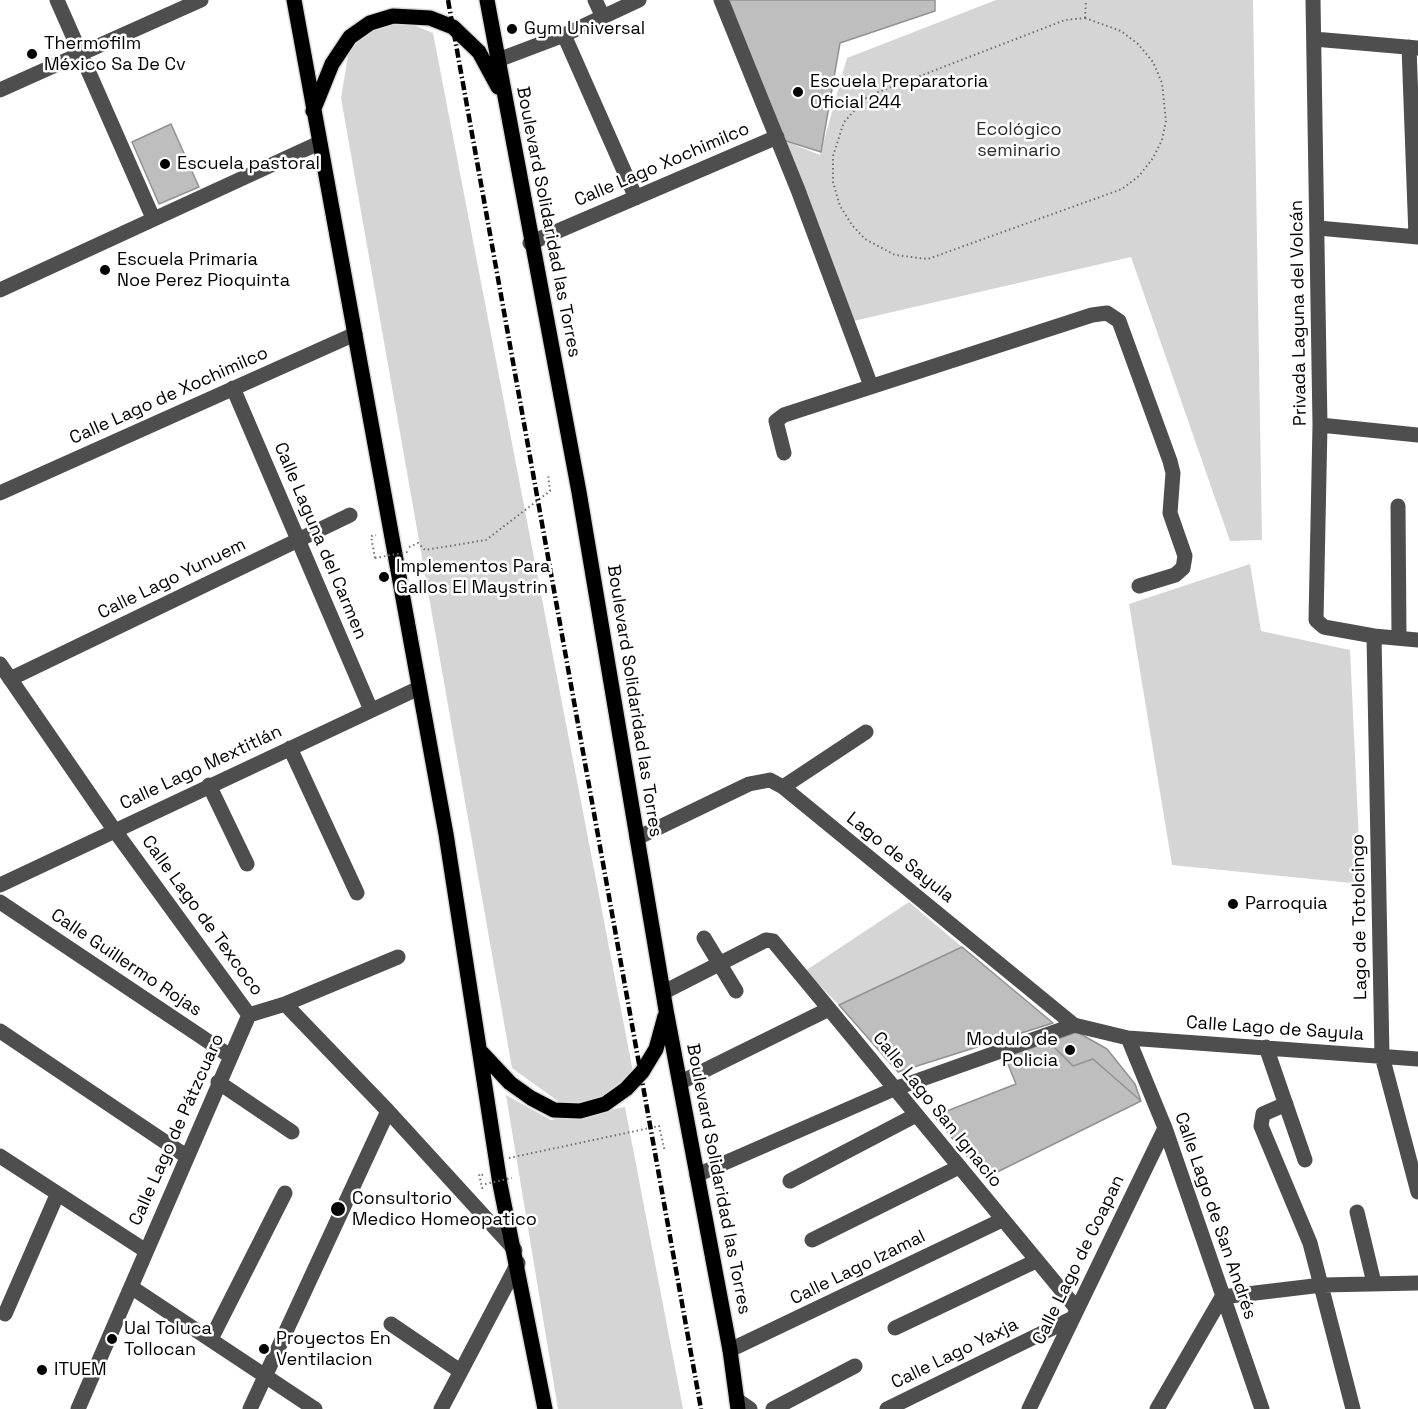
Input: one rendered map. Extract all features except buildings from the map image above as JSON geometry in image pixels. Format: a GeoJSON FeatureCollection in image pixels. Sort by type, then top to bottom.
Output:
{"type":"FeatureCollection","features":[{"type":"Feature","properties":{"kind":"main road"},"geometry":{"type":"LineString","coordinates":[[294,0],[419,688],[500,1184],[517,1257],[545,1409]]}},
{"type":"Feature","properties":{"kind":"main road","name":"Boulevard Solidaridad las Torres"},"geometry":{"type":"LineString","coordinates":[[487,0],[530,243],[579,492],[666,1010],[730,1350],[738,1404]]}},
{"type":"Feature","properties":{"kind":"main road"},"geometry":{"type":"LineString","coordinates":[[313,111],[332,64],[350,37],[370,23],[400,15],[430,18],[463,34],[479,52],[505,101]]}},
{"type":"Feature","properties":{"kind":"main road"},"geometry":{"type":"LineString","coordinates":[[480,1051],[510,1083],[542,1105],[567,1112],[593,1108],[616,1097],[642,1072],[656,1049],[666,1010]]}},
{"type":"Feature","properties":{"kind":"street"},"geometry":{"type":"LineString","coordinates":[[57,0],[153,218]]}},
{"type":"Feature","properties":{"kind":"street"},"geometry":{"type":"LineString","coordinates":[[2,85],[80,54],[201,0]]}},
{"type":"Feature","properties":{"kind":"street"},"geometry":{"type":"LineString","coordinates":[[595,0],[603,17]]}},
{"type":"Feature","properties":{"kind":"street"},"geometry":{"type":"LineString","coordinates":[[721,0],[777,137],[871,386]]}},
{"type":"Feature","properties":{"kind":"street","name":"Privada Laguna del Volcán"},"geometry":{"type":"LineString","coordinates":[[1313,0],[1320,425],[1316,617],[1318,624],[1374,636]]}},
{"type":"Feature","properties":{"kind":"street"},"geometry":{"type":"LineString","coordinates":[[498,60],[564,35],[635,1]]}},
{"type":"Feature","properties":{"kind":"street"},"geometry":{"type":"LineString","coordinates":[[564,35],[636,198]]}},
{"type":"Feature","properties":{"kind":"street"},"geometry":{"type":"LineString","coordinates":[[1314,39],[1414,48],[1417,237],[1318,228]]}},
{"type":"Feature","properties":{"kind":"street","name":"Calle Lago Xochimilco"},"geometry":{"type":"LineString","coordinates":[[530,243],[777,137]]}},
{"type":"Feature","properties":{"kind":"street"},"geometry":{"type":"LineString","coordinates":[[0,290],[319,143]]}},
{"type":"Feature","properties":{"kind":"street"},"geometry":{"type":"LineString","coordinates":[[784,453],[776,421],[784,415],[1092,315],[1107,313],[1119,321],[1170,461],[1173,473],[1169,504],[1185,556],[1183,568],[1175,575],[1139,586]]}},
{"type":"Feature","properties":{"kind":"street","name":"Calle Lago de Xochimilco"},"geometry":{"type":"LineString","coordinates":[[0,493],[355,334]]}},
{"type":"Feature","properties":{"kind":"street","name":"Calle Laguna del Carmen"},"geometry":{"type":"LineString","coordinates":[[233,388],[371,710]]}},
{"type":"Feature","properties":{"kind":"street"},"geometry":{"type":"LineString","coordinates":[[1320,425],[1418,435]]}},
{"type":"Feature","properties":{"kind":"street"},"geometry":{"type":"LineString","coordinates":[[1398,506],[1399,638]]}},
{"type":"Feature","properties":{"kind":"street","name":"Calle Lago Yunuem"},"geometry":{"type":"LineString","coordinates":[[10,679],[350,515]]}},
{"type":"Feature","properties":{"kind":"street"},"geometry":{"type":"LineString","coordinates":[[1374,636],[1418,640]]}},
{"type":"Feature","properties":{"kind":"street","name":"Lago de Totolcingo"},"geometry":{"type":"LineString","coordinates":[[1374,636],[1383,1056],[1418,1192]]}},
{"type":"Feature","properties":{"kind":"street","name":"Calle Lago de Texcoco"},"geometry":{"type":"LineString","coordinates":[[0,664],[115,831],[249,1015]]}},
{"type":"Feature","properties":{"kind":"street","name":"Calle Lago Mextitlán"},"geometry":{"type":"LineString","coordinates":[[0,885],[419,688]]}},
{"type":"Feature","properties":{"kind":"street"},"geometry":{"type":"LineString","coordinates":[[637,838],[749,784],[770,780],[783,787],[866,732]]}},
{"type":"Feature","properties":{"kind":"street"},"geometry":{"type":"LineString","coordinates":[[290,748],[357,893]]}},
{"type":"Feature","properties":{"kind":"street"},"geometry":{"type":"LineString","coordinates":[[209,786],[247,864]]}},
{"type":"Feature","properties":{"kind":"street","name":"Lago de Sayula"},"geometry":{"type":"LineString","coordinates":[[783,787],[1074,1025],[1128,1038]]}},
{"type":"Feature","properties":{"kind":"street","name":"Calle Guillermo Rojas"},"geometry":{"type":"LineString","coordinates":[[0,902],[230,1056]]}},
{"type":"Feature","properties":{"kind":"street"},"geometry":{"type":"LineString","coordinates":[[704,938],[736,991]]}},
{"type":"Feature","properties":{"kind":"street","name":"Calle Lago San Ignacio"},"geometry":{"type":"LineString","coordinates":[[719,964],[766,940],[773,940],[1002,1220],[1075,1314]]}},
{"type":"Feature","properties":{"kind":"street"},"geometry":{"type":"LineString","coordinates":[[249,1015],[285,1004],[398,957]]}},
{"type":"Feature","properties":{"kind":"street"},"geometry":{"type":"LineString","coordinates":[[664,992],[719,964]]}},
{"type":"Feature","properties":{"kind":"street","name":"Calle Lago de Texcoco"},"geometry":{"type":"LineString","coordinates":[[285,1004],[388,1111],[517,1257]]}},
{"type":"Feature","properties":{"kind":"street"},"geometry":{"type":"LineString","coordinates":[[681,1082],[829,1010]]}},
{"type":"Feature","properties":{"kind":"street","name":"Calle Lago de Pátzcuaro"},"geometry":{"type":"LineString","coordinates":[[78,1409],[249,1015]]}},
{"type":"Feature","properties":{"kind":"street"},"geometry":{"type":"LineString","coordinates":[[698,1175],[894,1089],[1074,1025]]}},
{"type":"Feature","properties":{"kind":"street"},"geometry":{"type":"LineString","coordinates":[[0,1031],[186,1156]]}},
{"type":"Feature","properties":{"kind":"street","name":"Calle Lago de Sayula"},"geometry":{"type":"LineString","coordinates":[[1128,1038],[1418,1059]]}},
{"type":"Feature","properties":{"kind":"street","name":"Calle Lago de San Andrés"},"geometry":{"type":"LineString","coordinates":[[1128,1038],[1165,1128],[1262,1409]]}},
{"type":"Feature","properties":{"kind":"street"},"geometry":{"type":"LineString","coordinates":[[1266,1047],[1305,1160]]}},
{"type":"Feature","properties":{"kind":"street"},"geometry":{"type":"LineString","coordinates":[[218,1082],[292,1131]]}},
{"type":"Feature","properties":{"kind":"street"},"geometry":{"type":"LineString","coordinates":[[1286,1104],[1263,1114],[1261,1126],[1303,1224],[1322,1285],[1353,1409]]}},
{"type":"Feature","properties":{"kind":"street"},"geometry":{"type":"LineString","coordinates":[[250,1409],[388,1111]]}},
{"type":"Feature","properties":{"kind":"street"},"geometry":{"type":"LineString","coordinates":[[790,1181],[916,1115]]}},
{"type":"Feature","properties":{"kind":"street","name":"Calle Lago de Coapan"},"geometry":{"type":"LineString","coordinates":[[1029,1409],[1165,1128]]}},
{"type":"Feature","properties":{"kind":"street"},"geometry":{"type":"LineString","coordinates":[[0,1156],[146,1251]]}},
{"type":"Feature","properties":{"kind":"street"},"geometry":{"type":"LineString","coordinates":[[812,1240],[959,1167]]}},
{"type":"Feature","properties":{"kind":"street"},"geometry":{"type":"LineString","coordinates":[[211,1338],[285,1193]]}},
{"type":"Feature","properties":{"kind":"street"},"geometry":{"type":"LineString","coordinates":[[5,1314],[57,1195]]}},
{"type":"Feature","properties":{"kind":"street"},"geometry":{"type":"LineString","coordinates":[[1357,1212],[1374,1283]]}},
{"type":"Feature","properties":{"kind":"street","name":"Calle Lago Izamal"},"geometry":{"type":"LineString","coordinates":[[730,1350],[1002,1220]]}},
{"type":"Feature","properties":{"kind":"street"},"geometry":{"type":"LineString","coordinates":[[441,1409],[517,1257]]}},
{"type":"Feature","properties":{"kind":"street"},"geometry":{"type":"LineString","coordinates":[[895,1328],[1035,1261]]}},
{"type":"Feature","properties":{"kind":"street"},"geometry":{"type":"LineString","coordinates":[[1157,1409],[1222,1297],[1322,1285],[1418,1282]]}},
{"type":"Feature","properties":{"kind":"street"},"geometry":{"type":"LineString","coordinates":[[131,1287],[315,1409]]}},
{"type":"Feature","properties":{"kind":"street","name":"Calle Lago Yaxja"},"geometry":{"type":"LineString","coordinates":[[887,1409],[1075,1314]]}},
{"type":"Feature","properties":{"kind":"street"},"geometry":{"type":"LineString","coordinates":[[391,1324],[460,1371]]}},
{"type":"Feature","properties":{"kind":"street"},"geometry":{"type":"LineString","coordinates":[[773,1409],[855,1366]]}},
{"type":"Feature","properties":{"kind":"street"},"geometry":{"type":"LineString","coordinates":[[738,1404],[750,1409]]}},
{"type":"Feature","properties":{"kind":"path"},"geometry":{"type":"LineString","coordinates":[[1085,18],[1086,0]]}},
{"type":"Feature","properties":{"kind":"path"},"geometry":{"type":"LineString","coordinates":[[1085,18],[1121,31],[1138,44],[1153,62],[1162,83],[1166,99],[1166,121],[1162,140],[1153,159],[1139,176],[1122,189],[928,259],[895,255],[877,247],[852,225],[840,206],[833,182],[832,156],[844,122],[868,96],[1065,20],[1085,18]]}},
{"type":"Feature","properties":{"kind":"path"},"geometry":{"type":"LineString","coordinates":[[371,536],[375,558],[408,552],[410,546],[415,543],[421,544],[425,550],[486,540],[550,491],[548,474]]}},
{"type":"Feature","properties":{"kind":"path"},"geometry":{"type":"LineString","coordinates":[[510,1166],[508,1159],[659,1126],[665,1152]]}},
{"type":"Feature","properties":{"kind":"path"},"geometry":{"type":"LineString","coordinates":[[482,1188],[479,1174],[483,1173],[485,1184],[512,1178]]}},
{"type":"Feature","properties":{"kind":"green space","name":"Ecológico seminario"},"geometry":{"type":"Polygon","coordinates":[[[996,0],[1253,0],[1262,540],[1230,541],[1131,257],[849,322],[783,140],[820,155],[847,58],[996,0]]]}},
{"type":"Feature","properties":{"kind":"green space"},"geometry":{"type":"Polygon","coordinates":[[[394,17],[433,33],[634,1077],[615,1094],[566,1107],[512,1068],[341,98],[351,38],[394,17]]]}},
{"type":"Feature","properties":{"kind":"green space"},"geometry":{"type":"Polygon","coordinates":[[[1250,564],[1261,631],[1350,650],[1361,884],[1172,865],[1129,604],[1250,564]]]}},
{"type":"Feature","properties":{"kind":"green space"},"geometry":{"type":"Polygon","coordinates":[[[909,902],[962,947],[839,1005],[805,971],[909,902]]]}},
{"type":"Feature","properties":{"kind":"green space"},"geometry":{"type":"Polygon","coordinates":[[[506,1095],[551,1120],[625,1107],[683,1409],[558,1409],[506,1095]]]}},
{"type":"Feature","properties":{"kind":"railway"},"geometry":{"type":"LineString","coordinates":[[448,0],[701,1409]]}},
{"type":"Feature","properties":{"kind":"place","name":"Gym Universal"},"geometry":{"type":"Point","coordinates":[512,29]}},
{"type":"Feature","properties":{"kind":"place","name":"Thermofilm México Sa De Cv"},"geometry":{"type":"Point","coordinates":[32,54]}},
{"type":"Feature","properties":{"kind":"place","name":"Escuela Preparatoria Oficial 244"},"geometry":{"type":"Point","coordinates":[798,92]}},
{"type":"Feature","properties":{"kind":"place","name":"Escuela pastoral"},"geometry":{"type":"Point","coordinates":[165,164]}},
{"type":"Feature","properties":{"kind":"place","name":"Escuela Primaria Noe Perez Pioquinta"},"geometry":{"type":"Point","coordinates":[105,270]}},
{"type":"Feature","properties":{"kind":"place","name":"Implementos Para Gallos El Maystrin"},"geometry":{"type":"Point","coordinates":[384,577]}},
{"type":"Feature","properties":{"kind":"place","name":"Parroquia"},"geometry":{"type":"Point","coordinates":[1233,904]}},
{"type":"Feature","properties":{"kind":"place","name":"Modulo de Policia"},"geometry":{"type":"Point","coordinates":[1070,1050]}},
{"type":"Feature","properties":{"kind":"place","name":"Consultorio Medico Homeopatico"},"geometry":{"type":"Point","coordinates":[338,1209]}},
{"type":"Feature","properties":{"kind":"place","name":"Ual Toluca Tollocan"},"geometry":{"type":"Point","coordinates":[112,1339]}},
{"type":"Feature","properties":{"kind":"place","name":"Proyectos En Ventilacion"},"geometry":{"type":"Point","coordinates":[264,1349]}},
{"type":"Feature","properties":{"kind":"place","name":"ITUEM"},"geometry":{"type":"Point","coordinates":[42,1370]}}]}
